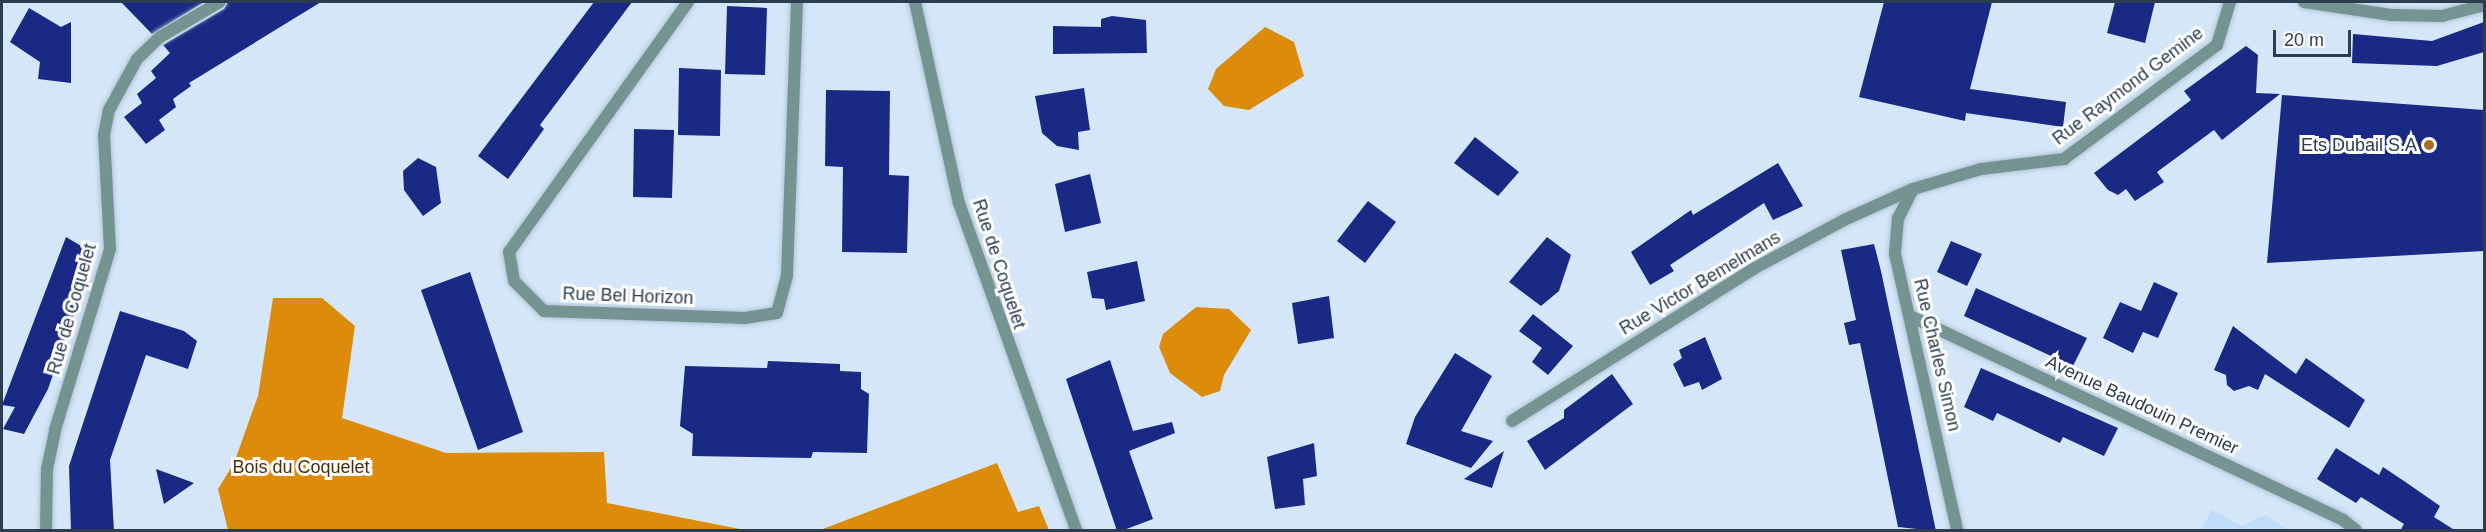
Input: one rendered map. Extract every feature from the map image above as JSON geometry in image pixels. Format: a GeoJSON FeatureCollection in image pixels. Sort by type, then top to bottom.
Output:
{"type":"FeatureCollection","features":[{"type":"Feature","properties":{"kind":"street","name":"Rue de Coquelet"},"geometry":{"type":"LineString","coordinates":[[46,531],[47,469],[55,430],[110,249],[104,135],[109,110],[136,59],[160,37],[220,2]]}},
{"type":"Feature","properties":{"kind":"street","name":"Rue Bel Horizon"},"geometry":{"type":"LineString","coordinates":[[688,2],[509,252],[514,281],[544,311],[745,318],[777,314],[787,275],[797,2]]}},
{"type":"Feature","properties":{"kind":"street","name":"Rue de Coquelet"},"geometry":{"type":"LineString","coordinates":[[915,2],[959,203],[1076,531]]}},
{"type":"Feature","properties":{"kind":"street","name":"Rue Raymond Gemine"},"geometry":{"type":"LineString","coordinates":[[1913,189],[1981,169],[2064,159],[2217,45],[2230,2]]}},
{"type":"Feature","properties":{"kind":"street"},"geometry":{"type":"LineString","coordinates":[[2304,2],[2391,15],[2442,16],[2484,5]]}},
{"type":"Feature","properties":{"kind":"street","name":"Rue Charles Simon"},"geometry":{"type":"LineString","coordinates":[[1913,189],[1898,218],[1895,254],[1957,531]]}},
{"type":"Feature","properties":{"kind":"street","name":"Rue Victor Bemelmans"},"geometry":{"type":"LineString","coordinates":[[1512,421],[1753,269],[1913,189]]}},
{"type":"Feature","properties":{"kind":"street","name":"Avenue Baudouin Premier"},"geometry":{"type":"LineString","coordinates":[[1910,316],[2343,520],[2356,531]]}},
{"type":"Feature","properties":{"kind":"shaded area"},"geometry":{"type":"Polygon","coordinates":[[[2212,510],[2242,526],[2265,515],[2288,530],[2201,530],[2212,510]]]}},
{"type":"Feature","properties":{"kind":"green space"},"geometry":{"type":"Polygon","coordinates":[[[1265,27],[1294,42],[1304,76],[1249,110],[1224,106],[1208,89],[1216,69],[1265,27]]]}},
{"type":"Feature","properties":{"kind":"green space","name":"Bois du Coquelet"},"geometry":{"type":"Polygon","coordinates":[[[273,298],[322,298],[355,326],[342,418],[446,453],[604,452],[607,503],[745,530],[228,530],[218,489],[234,463],[258,396],[273,298]]]}},
{"type":"Feature","properties":{"kind":"green space"},"geometry":{"type":"Polygon","coordinates":[[[1196,307],[1229,309],[1251,330],[1224,375],[1220,391],[1202,397],[1170,373],[1159,347],[1163,334],[1196,307]]]}},
{"type":"Feature","properties":{"kind":"green space"},"geometry":{"type":"Polygon","coordinates":[[[997,463],[1018,512],[1039,506],[1049,530],[820,530],[997,463]]]}},
{"type":"Feature","properties":{"kind":"building"},"geometry":{"type":"Polygon","coordinates":[[[121,2],[204,2],[152,34],[121,2]]]}},
{"type":"Feature","properties":{"kind":"building"},"geometry":{"type":"Polygon","coordinates":[[[228,2],[321,2],[189,83],[191,86],[173,99],[176,107],[159,120],[165,130],[146,144],[124,117],[142,103],[137,94],[156,78],[151,71],[170,53],[163,45],[224,9],[228,2]]]}},
{"type":"Feature","properties":{"kind":"building"},"geometry":{"type":"Polygon","coordinates":[[[594,2],[632,2],[540,125],[544,129],[508,179],[478,156],[594,2]]]}},
{"type":"Feature","properties":{"kind":"building"},"geometry":{"type":"Polygon","coordinates":[[[1884,2],[1992,2],[1970,89],[2066,102],[2063,127],[1966,113],[1965,121],[1859,97],[1884,2]]]}},
{"type":"Feature","properties":{"kind":"building"},"geometry":{"type":"Polygon","coordinates":[[[2115,2],[2155,2],[2145,43],[2107,33],[2115,2]]]}},
{"type":"Feature","properties":{"kind":"building"},"geometry":{"type":"Polygon","coordinates":[[[727,6],[767,8],[765,75],[725,74],[727,6]]]}},
{"type":"Feature","properties":{"kind":"building"},"geometry":{"type":"Polygon","coordinates":[[[29,8],[61,27],[71,22],[71,83],[38,79],[40,62],[10,42],[29,8]]]}},
{"type":"Feature","properties":{"kind":"building"},"geometry":{"type":"Polygon","coordinates":[[[1112,16],[1146,20],[1147,53],[1053,54],[1053,26],[1101,27],[1101,19],[1112,16]]]}},
{"type":"Feature","properties":{"kind":"building"},"geometry":{"type":"Polygon","coordinates":[[[2484,22],[2484,52],[2437,66],[2352,63],[2353,34],[2432,41],[2484,22]]]}},
{"type":"Feature","properties":{"kind":"building"},"geometry":{"type":"Polygon","coordinates":[[[2246,46],[2258,55],[2256,93],[2280,94],[2222,140],[2214,130],[2157,172],[2164,182],[2135,201],[2126,189],[2118,195],[2108,190],[2094,173],[2191,100],[2184,91],[2246,46]]]}},
{"type":"Feature","properties":{"kind":"building"},"geometry":{"type":"Polygon","coordinates":[[[679,68],[721,70],[720,136],[678,135],[679,68]]]}},
{"type":"Feature","properties":{"kind":"building"},"geometry":{"type":"Polygon","coordinates":[[[1084,88],[1090,130],[1078,132],[1079,150],[1057,146],[1042,133],[1035,96],[1084,88]]]}},
{"type":"Feature","properties":{"kind":"building"},"geometry":{"type":"Polygon","coordinates":[[[826,90],[890,91],[889,175],[909,176],[907,253],[842,252],[843,167],[825,166],[826,90]]]}},
{"type":"Feature","properties":{"kind":"building"},"geometry":{"type":"Polygon","coordinates":[[[2282,95],[2484,110],[2484,251],[2267,263],[2282,95]]]}},
{"type":"Feature","properties":{"kind":"building"},"geometry":{"type":"Polygon","coordinates":[[[634,129],[674,130],[672,198],[633,197],[634,129]]]}},
{"type":"Feature","properties":{"kind":"building"},"geometry":{"type":"Polygon","coordinates":[[[1475,137],[1519,172],[1498,196],[1454,163],[1475,137]]]}},
{"type":"Feature","properties":{"kind":"building"},"geometry":{"type":"Polygon","coordinates":[[[418,158],[436,167],[441,203],[423,216],[404,190],[403,171],[418,158]]]}},
{"type":"Feature","properties":{"kind":"building"},"geometry":{"type":"Polygon","coordinates":[[[1778,163],[1803,206],[1773,220],[1764,203],[1670,265],[1674,271],[1650,285],[1631,252],[1691,210],[1693,215],[1778,163]]]}},
{"type":"Feature","properties":{"kind":"building"},"geometry":{"type":"Polygon","coordinates":[[[1090,174],[1101,223],[1065,232],[1055,184],[1090,174]]]}},
{"type":"Feature","properties":{"kind":"building"},"geometry":{"type":"Polygon","coordinates":[[[1368,201],[1396,222],[1365,263],[1337,241],[1368,201]]]}},
{"type":"Feature","properties":{"kind":"building"},"geometry":{"type":"Polygon","coordinates":[[[66,237],[93,253],[84,285],[48,389],[24,434],[3,429],[15,407],[2,405],[66,237]]]}},
{"type":"Feature","properties":{"kind":"building"},"geometry":{"type":"Polygon","coordinates":[[[1547,237],[1571,255],[1559,291],[1541,306],[1509,282],[1547,237]]]}},
{"type":"Feature","properties":{"kind":"building"},"geometry":{"type":"Polygon","coordinates":[[[1951,241],[1982,254],[1967,286],[1937,272],[1951,241]]]}},
{"type":"Feature","properties":{"kind":"building"},"geometry":{"type":"Polygon","coordinates":[[[1874,244],[1936,531],[1898,527],[1860,343],[1849,345],[1844,323],[1856,320],[1841,250],[1874,244]]]}},
{"type":"Feature","properties":{"kind":"building"},"geometry":{"type":"Polygon","coordinates":[[[1137,261],[1145,301],[1106,310],[1104,299],[1092,298],[1087,272],[1137,261]]]}},
{"type":"Feature","properties":{"kind":"building"},"geometry":{"type":"Polygon","coordinates":[[[470,272],[523,432],[478,450],[421,290],[470,272]]]}},
{"type":"Feature","properties":{"kind":"building"},"geometry":{"type":"Polygon","coordinates":[[[2154,282],[2178,293],[2158,338],[2143,332],[2133,353],[2103,338],[2120,302],[2141,311],[2154,282]]]}},
{"type":"Feature","properties":{"kind":"building"},"geometry":{"type":"Polygon","coordinates":[[[1976,288],[2087,338],[2073,366],[1964,316],[1976,288]]]}},
{"type":"Feature","properties":{"kind":"building"},"geometry":{"type":"Polygon","coordinates":[[[1329,296],[1334,338],[1298,344],[1292,303],[1329,296]]]}},
{"type":"Feature","properties":{"kind":"building"},"geometry":{"type":"Polygon","coordinates":[[[120,311],[184,331],[197,341],[188,369],[146,355],[110,460],[114,531],[71,531],[69,466],[120,311]]]}},
{"type":"Feature","properties":{"kind":"building"},"geometry":{"type":"Polygon","coordinates":[[[1533,314],[1573,346],[1548,375],[1532,362],[1542,348],[1519,331],[1533,314]]]}},
{"type":"Feature","properties":{"kind":"building"},"geometry":{"type":"Polygon","coordinates":[[[2233,326],[2296,374],[2306,358],[2365,400],[2349,428],[2265,374],[2258,390],[2249,386],[2234,391],[2227,385],[2226,375],[2214,370],[2233,326]]]}},
{"type":"Feature","properties":{"kind":"building"},"geometry":{"type":"Polygon","coordinates":[[[1705,337],[1722,379],[1702,390],[1699,382],[1684,387],[1673,364],[1682,358],[1679,350],[1705,337]]]}},
{"type":"Feature","properties":{"kind":"building"},"geometry":{"type":"Polygon","coordinates":[[[1455,353],[1492,376],[1461,431],[1493,441],[1471,468],[1406,444],[1415,417],[1455,353]]]}},
{"type":"Feature","properties":{"kind":"building"},"geometry":{"type":"Polygon","coordinates":[[[1110,360],[1133,431],[1172,422],[1175,433],[1129,451],[1153,519],[1121,531],[1117,531],[1066,379],[1110,360]]]}},
{"type":"Feature","properties":{"kind":"building"},"geometry":{"type":"Polygon","coordinates":[[[768,361],[840,364],[840,371],[861,372],[861,389],[869,394],[867,453],[813,452],[811,458],[692,456],[693,434],[680,426],[685,366],[767,368],[768,361]]]}},
{"type":"Feature","properties":{"kind":"building"},"geometry":{"type":"Polygon","coordinates":[[[1981,368],[2118,428],[2104,456],[2063,437],[2060,443],[1997,413],[1993,421],[1964,407],[1981,368]]]}},
{"type":"Feature","properties":{"kind":"building"},"geometry":{"type":"Polygon","coordinates":[[[1612,374],[1633,404],[1545,470],[1527,441],[1564,418],[1564,410],[1612,374]]]}},
{"type":"Feature","properties":{"kind":"building"},"geometry":{"type":"Polygon","coordinates":[[[1314,443],[1317,476],[1303,479],[1305,505],[1275,509],[1267,457],[1314,443]]]}},
{"type":"Feature","properties":{"kind":"building"},"geometry":{"type":"Polygon","coordinates":[[[2336,448],[2379,475],[2383,467],[2404,481],[2440,506],[2434,517],[2456,531],[2400,531],[2404,524],[2361,497],[2356,503],[2317,479],[2336,448]]]}},
{"type":"Feature","properties":{"kind":"building"},"geometry":{"type":"Polygon","coordinates":[[[1504,451],[1492,488],[1464,479],[1504,451]]]}},
{"type":"Feature","properties":{"kind":"building"},"geometry":{"type":"Polygon","coordinates":[[[156,469],[194,483],[164,504],[156,469]]]}},
{"type":"Feature","properties":{"kind":"place","name":"Ets Dubail S.A"},"geometry":{"type":"Point","coordinates":[2429,145]}}]}
